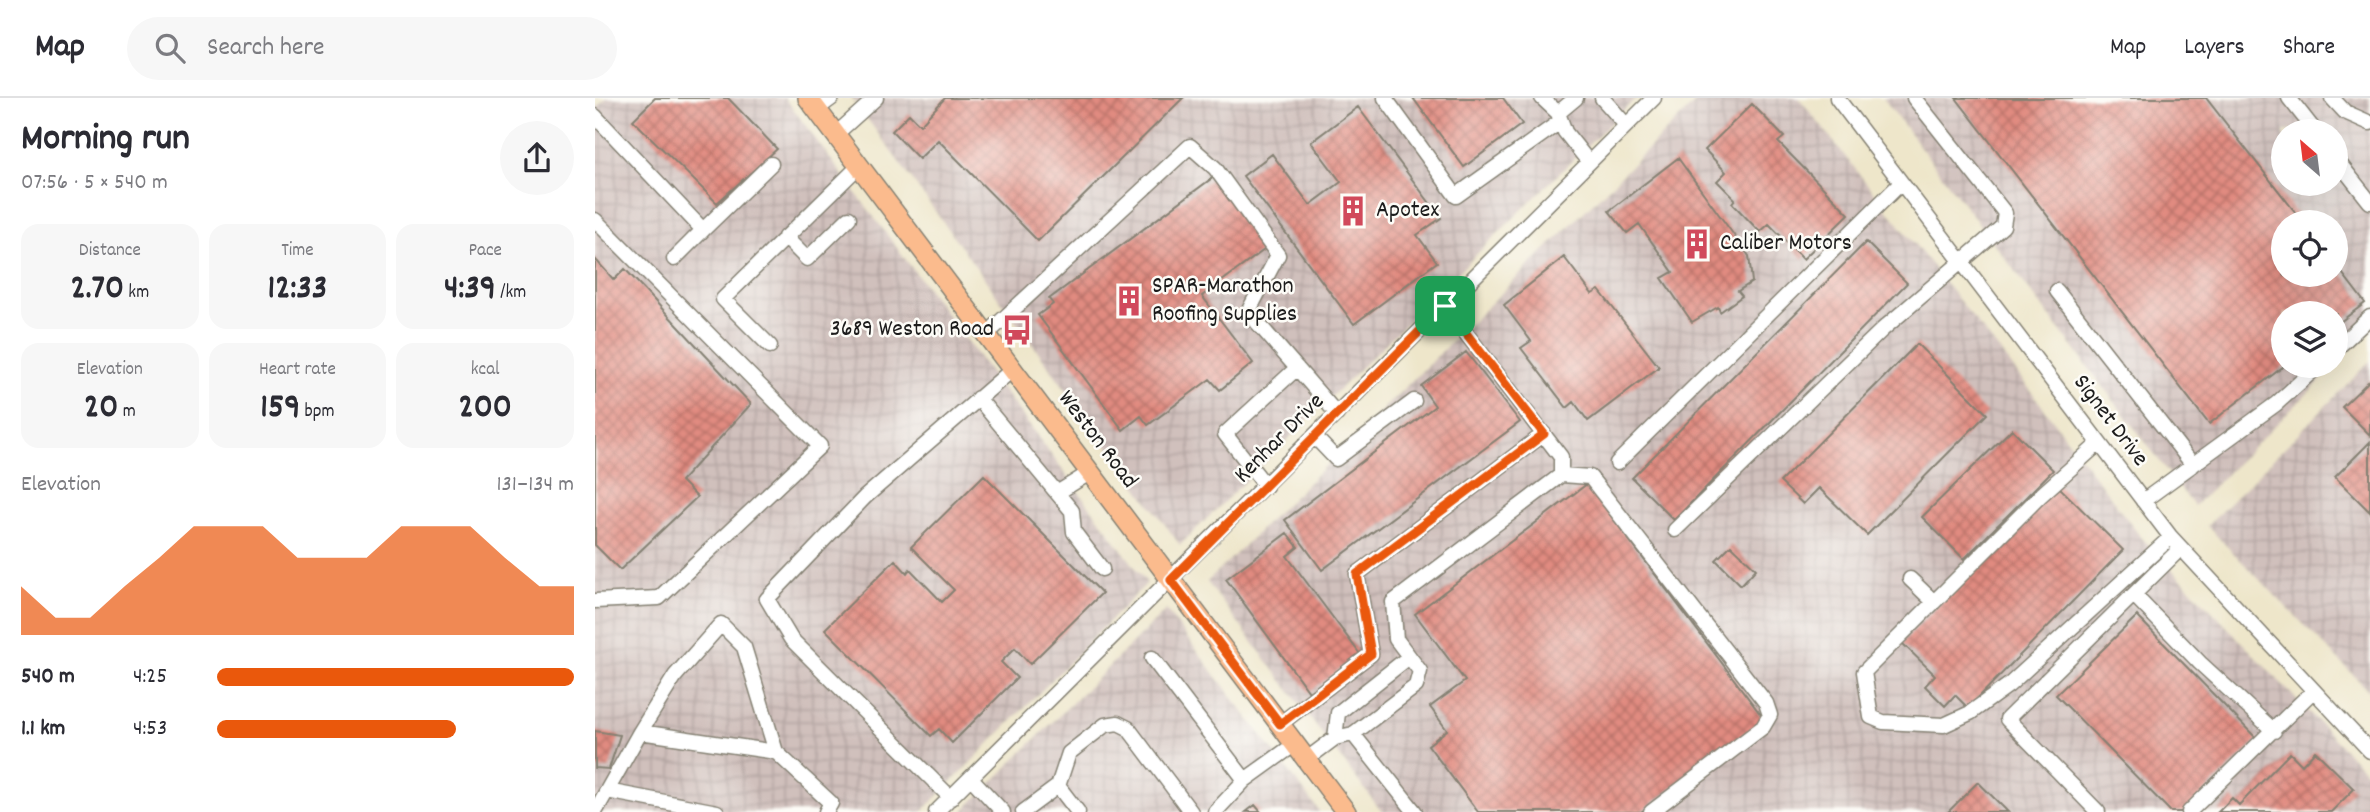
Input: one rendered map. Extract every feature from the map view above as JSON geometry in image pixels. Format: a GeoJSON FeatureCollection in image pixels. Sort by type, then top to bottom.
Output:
{"type":"FeatureCollection","features":[{"type":"Feature","properties":{"kind":"main road","name":"Weston Road"},"geometry":{"type":"LineString","coordinates":[[819,102],[836,134],[859,166],[1346,812]]}},
{"type":"Feature","properties":{"kind":"street"},"geometry":{"type":"LineString","coordinates":[[836,134],[876,98]]}},
{"type":"Feature","properties":{"kind":"street"},"geometry":{"type":"LineString","coordinates":[[1385,98],[1456,196],[1559,117],[1576,98]]}},
{"type":"Feature","properties":{"kind":"street"},"geometry":{"type":"LineString","coordinates":[[1542,98],[1559,117],[1565,132],[1588,161]]}},
{"type":"Feature","properties":{"kind":"street"},"geometry":{"type":"LineString","coordinates":[[1602,98],[1626,125]]}},
{"type":"Feature","properties":{"kind":"street","name":"Kenhar Drive"},"geometry":{"type":"LineString","coordinates":[[936,812],[1654,98]]}},
{"type":"Feature","properties":{"kind":"street","name":"Signet Drive"},"geometry":{"type":"LineString","coordinates":[[1837,98],[2098,444],[2176,542],[2370,751]]}},
{"type":"Feature","properties":{"kind":"street"},"geometry":{"type":"LineString","coordinates":[[1675,530],[1883,329],[1960,260],[2003,226],[2005,213],[1915,98]]}},
{"type":"Feature","properties":{"kind":"street"},"geometry":{"type":"LineString","coordinates":[[2289,98],[2306,119]]}},
{"type":"Feature","properties":{"kind":"street"},"geometry":{"type":"LineString","coordinates":[[2332,98],[2345,112],[2370,123]]}},
{"type":"Feature","properties":{"kind":"street"},"geometry":{"type":"LineString","coordinates":[[595,116],[703,230]]}},
{"type":"Feature","properties":{"kind":"street"},"geometry":{"type":"LineString","coordinates":[[986,334],[1190,145],[1216,168],[1278,255],[1248,312],[1337,414]]}},
{"type":"Feature","properties":{"kind":"street"},"geometry":{"type":"LineString","coordinates":[[674,259],[771,163]]}},
{"type":"Feature","properties":{"kind":"street"},"geometry":{"type":"LineString","coordinates":[[769,346],[723,299],[859,166]]}},
{"type":"Feature","properties":{"kind":"street"},"geometry":{"type":"LineString","coordinates":[[2349,175],[2370,202]]}},
{"type":"Feature","properties":{"kind":"street"},"geometry":{"type":"LineString","coordinates":[[1616,463],[1901,183]]}},
{"type":"Feature","properties":{"kind":"street"},"geometry":{"type":"LineString","coordinates":[[785,237],[807,259],[849,218]]}},
{"type":"Feature","properties":{"kind":"street"},"geometry":{"type":"LineString","coordinates":[[595,220],[820,446],[659,598],[595,601]]}},
{"type":"Feature","properties":{"kind":"street"},"geometry":{"type":"LineString","coordinates":[[2057,291],[2193,465]]}},
{"type":"Feature","properties":{"kind":"street"},"geometry":{"type":"LineString","coordinates":[[1445,306],[1561,457],[1561,475]]}},
{"type":"Feature","properties":{"kind":"street"},"geometry":{"type":"LineString","coordinates":[[2348,338],[2370,317]]}},
{"type":"Feature","properties":{"kind":"street"},"geometry":{"type":"LineString","coordinates":[[1266,486],[1225,434],[1297,368]]}},
{"type":"Feature","properties":{"kind":"street"},"geometry":{"type":"LineString","coordinates":[[951,797],[791,639],[767,599],[865,497],[1013,369]]}},
{"type":"Feature","properties":{"kind":"street"},"geometry":{"type":"LineString","coordinates":[[2143,500],[2276,404],[2305,378]]}},
{"type":"Feature","properties":{"kind":"street"},"geometry":{"type":"LineString","coordinates":[[978,398],[1072,511],[1074,532],[1102,569]]}},
{"type":"Feature","properties":{"kind":"street"},"geometry":{"type":"LineString","coordinates":[[1315,437],[1336,459],[1414,401]]}},
{"type":"Feature","properties":{"kind":"street"},"geometry":{"type":"LineString","coordinates":[[1280,724],[1371,654],[1357,574],[1544,434]]}},
{"type":"Feature","properties":{"kind":"street"},"geometry":{"type":"LineString","coordinates":[[2098,444],[2040,496],[1864,672],[1871,717],[1883,722],[1944,725],[1970,713],[2009,685],[2176,542]]}},
{"type":"Feature","properties":{"kind":"street"},"geometry":{"type":"LineString","coordinates":[[1057,494],[1091,472]]}},
{"type":"Feature","properties":{"kind":"street"},"geometry":{"type":"LineString","coordinates":[[1215,812],[1245,780],[1301,752],[1335,738],[1353,734],[1416,686],[1420,671],[1396,639],[1393,602],[1561,475],[1590,477],[1766,703],[1770,715],[1763,727],[1651,812]]}},
{"type":"Feature","properties":{"kind":"street"},"geometry":{"type":"LineString","coordinates":[[2098,812],[2007,719],[2134,595],[2176,542]]}},
{"type":"Feature","properties":{"kind":"street"},"geometry":{"type":"LineString","coordinates":[[1910,579],[1934,602]]}},
{"type":"Feature","properties":{"kind":"street"},"geometry":{"type":"LineString","coordinates":[[2134,595],[2200,663],[2274,731]]}},
{"type":"Feature","properties":{"kind":"street"},"geometry":{"type":"LineString","coordinates":[[595,812],[675,677],[720,624],[744,647],[776,752],[831,803],[826,812]]}},
{"type":"Feature","properties":{"kind":"street"},"geometry":{"type":"LineString","coordinates":[[1335,738],[1338,713],[1409,657]]}},
{"type":"Feature","properties":{"kind":"street"},"geometry":{"type":"LineString","coordinates":[[1152,658],[1245,780]]}},
{"type":"Feature","properties":{"kind":"street"},"geometry":{"type":"LineString","coordinates":[[2189,812],[2313,691]]}},
{"type":"Feature","properties":{"kind":"street"},"geometry":{"type":"LineString","coordinates":[[1023,812],[1058,786],[1069,753],[1105,725],[1118,723],[1128,728],[1191,812]]}},
{"type":"Feature","properties":{"kind":"street"},"geometry":{"type":"LineString","coordinates":[[640,732],[776,752]]}},
{"type":"Feature","properties":{"kind":"street"},"geometry":{"type":"LineString","coordinates":[[1353,734],[1415,812]]}},
{"type":"Feature","properties":{"kind":"street"},"geometry":{"type":"LineString","coordinates":[[971,778],[1003,812]]}},
{"type":"Feature","properties":{"kind":"street"},"geometry":{"type":"LineString","coordinates":[[1058,786],[1078,812]]}},
{"type":"Feature","properties":{"kind":"street"},"geometry":{"type":"LineString","coordinates":[[607,791],[717,812]]}},
{"type":"Feature","properties":{"kind":"shaded area"},"geometry":{"type":"Polygon","coordinates":[[[607,98],[785,98],[1147,583],[922,812],[595,812],[595,109],[607,98]]]}},
{"type":"Feature","properties":{"kind":"shaded area"},"geometry":{"type":"Polygon","coordinates":[[[852,98],[1636,98],[1180,545],[852,98]]]}},
{"type":"Feature","properties":{"kind":"shaded area"},"geometry":{"type":"Polygon","coordinates":[[[1700,98],[1799,98],[2027,386],[2139,535],[2370,776],[2370,805],[2363,812],[1382,812],[1207,582],[1700,98]]]}},
{"type":"Feature","properties":{"kind":"shaded area"},"geometry":{"type":"Polygon","coordinates":[[[1883,98],[2370,98],[2370,330],[2348,352],[2348,301],[2271,301],[2271,378],[2323,378],[2194,506],[1883,98]]]}},
{"type":"Feature","properties":{"kind":"shaded area"},"geometry":{"type":"Polygon","coordinates":[[[2370,361],[2370,692],[2207,526],[2370,361]]]}},
{"type":"Feature","properties":{"kind":"shaded area"},"geometry":{"type":"Polygon","coordinates":[[[1166,610],[1320,812],[962,812],[1166,610]]]}},
{"type":"Feature","properties":{"kind":"building"},"geometry":{"type":"Polygon","coordinates":[[[655,98],[728,98],[777,149],[717,203],[633,120],[655,98]]]}},
{"type":"Feature","properties":{"kind":"building"},"geometry":{"type":"Polygon","coordinates":[[[945,98],[1183,98],[1038,241],[938,140],[919,159],[892,131],[909,114],[920,125],[945,98]]]}},
{"type":"Feature","properties":{"kind":"building"},"geometry":{"type":"Polygon","coordinates":[[[1413,98],[1503,98],[1522,124],[1464,167],[1413,98]]]}},
{"type":"Feature","properties":{"kind":"building"},"geometry":{"type":"Polygon","coordinates":[[[1956,98],[2206,98],[2271,181],[2271,196],[2283,196],[2294,210],[2271,210],[2271,287],[2348,287],[2348,281],[2365,303],[2348,316],[2348,301],[2271,301],[2271,376],[2209,424],[1956,98]]]}},
{"type":"Feature","properties":{"kind":"building"},"geometry":{"type":"Polygon","coordinates":[[[1752,104],[1784,137],[1778,142],[1849,214],[1803,259],[1769,224],[1760,232],[1732,203],[1735,199],[1717,181],[1726,172],[1705,150],[1752,104]]]}},
{"type":"Feature","properties":{"kind":"building","name":"Apotex"},"geometry":{"type":"Polygon","coordinates":[[[1358,107],[1441,218],[1417,235],[1437,262],[1354,324],[1243,176],[1272,154],[1310,205],[1341,182],[1311,142],[1358,107]]]}},
{"type":"Feature","properties":{"kind":"building","name":"Caliber Motors"},"geometry":{"type":"Polygon","coordinates":[[[1678,158],[1749,256],[1752,282],[1738,291],[1742,296],[1720,312],[1718,307],[1692,322],[1662,278],[1673,272],[1639,224],[1627,233],[1609,211],[1678,158]]]}},
{"type":"Feature","properties":{"kind":"building","name":"SPAR-Marathon Roofing Supplies"},"geometry":{"type":"Polygon","coordinates":[[[1215,176],[1268,247],[1202,296],[1253,363],[1220,390],[1210,379],[1148,425],[1141,416],[1123,430],[1038,315],[1053,304],[1049,299],[1215,176]]]}},
{"type":"Feature","properties":{"kind":"building"},"geometry":{"type":"Polygon","coordinates":[[[1866,242],[1907,283],[1674,520],[1632,478],[1866,242]]]}},
{"type":"Feature","properties":{"kind":"building"},"geometry":{"type":"Polygon","coordinates":[[[1564,257],[1592,294],[1599,290],[1659,367],[1588,421],[1574,402],[1567,408],[1521,348],[1531,341],[1504,305],[1564,257]]]}},
{"type":"Feature","properties":{"kind":"building"},"geometry":{"type":"Polygon","coordinates":[[[595,259],[614,280],[625,269],[751,404],[681,481],[697,497],[620,570],[595,545],[595,259]]]}},
{"type":"Feature","properties":{"kind":"building"},"geometry":{"type":"Polygon","coordinates":[[[1917,344],[1987,414],[1867,535],[1819,488],[1803,504],[1780,482],[1917,344]]]}},
{"type":"Feature","properties":{"kind":"building"},"geometry":{"type":"Polygon","coordinates":[[[1466,352],[1520,422],[1322,570],[1285,520],[1435,406],[1421,386],[1466,352]]]}},
{"type":"Feature","properties":{"kind":"building"},"geometry":{"type":"Polygon","coordinates":[[[2370,380],[2370,435],[2342,407],[2370,380]]]}},
{"type":"Feature","properties":{"kind":"building"},"geometry":{"type":"Polygon","coordinates":[[[2012,429],[2053,470],[1964,559],[1922,517],[2012,429]]]}},
{"type":"Feature","properties":{"kind":"building"},"geometry":{"type":"Polygon","coordinates":[[[2370,442],[2370,512],[2335,477],[2370,442]]]}},
{"type":"Feature","properties":{"kind":"building"},"geometry":{"type":"Polygon","coordinates":[[[984,475],[1102,593],[1030,664],[1015,648],[1001,662],[1017,678],[952,743],[939,729],[931,736],[825,629],[895,560],[907,573],[910,569],[942,602],[954,590],[911,547],[984,475]]]}},
{"type":"Feature","properties":{"kind":"building"},"geometry":{"type":"Polygon","coordinates":[[[1587,484],[1764,719],[1641,812],[1478,812],[1428,745],[1447,730],[1430,707],[1465,681],[1415,614],[1587,484]]]}},
{"type":"Feature","properties":{"kind":"building"},"geometry":{"type":"Polygon","coordinates":[[[2057,485],[2123,550],[1968,708],[1955,695],[1945,706],[1925,686],[1935,675],[1902,643],[2057,485]]]}},
{"type":"Feature","properties":{"kind":"building"},"geometry":{"type":"Polygon","coordinates":[[[1287,533],[1298,547],[1287,556],[1360,654],[1309,692],[1226,579],[1287,533]]]}},
{"type":"Feature","properties":{"kind":"building"},"geometry":{"type":"Polygon","coordinates":[[[1731,545],[1756,569],[1741,585],[1716,560],[1731,545]]]}},
{"type":"Feature","properties":{"kind":"building"},"geometry":{"type":"Polygon","coordinates":[[[2137,616],[2258,740],[2184,812],[2171,812],[2056,695],[2137,616]]]}},
{"type":"Feature","properties":{"kind":"building"},"geometry":{"type":"Polygon","coordinates":[[[595,731],[620,735],[609,769],[595,768],[595,731]]]}},
{"type":"Feature","properties":{"kind":"building"},"geometry":{"type":"Polygon","coordinates":[[[2315,751],[2354,789],[2331,812],[2218,812],[2232,798],[2239,805],[2290,753],[2302,765],[2315,751]]]}},
{"type":"Feature","properties":{"kind":"building"},"geometry":{"type":"Polygon","coordinates":[[[1978,782],[2008,812],[1948,812],[1978,782]]]}},
{"type":"Feature","properties":{"kind":"building"},"geometry":{"type":"Polygon","coordinates":[[[1255,805],[1261,812],[1246,812],[1255,805]]]}},
{"type":"Feature","properties":{"kind":"place","name":"Apotex"},"geometry":{"type":"Point","coordinates":[1353,211]}},
{"type":"Feature","properties":{"kind":"place","name":"Caliber Motors"},"geometry":{"type":"Point","coordinates":[1697,244]}},
{"type":"Feature","properties":{"kind":"place","name":"SPAR-Marathon Roofing Supplies"},"geometry":{"type":"Point","coordinates":[1129,301]}},
{"type":"Feature","properties":{"kind":"place","name":"3689 Weston Road"},"geometry":{"type":"Point","coordinates":[1017,330]}},
{"type":"Feature","properties":{"kind":"route"},"geometry":{"type":"LineString","coordinates":[[1445,306],[1544,434],[1357,574],[1371,654],[1280,724],[1171,580],[1445,306]]}}]}
